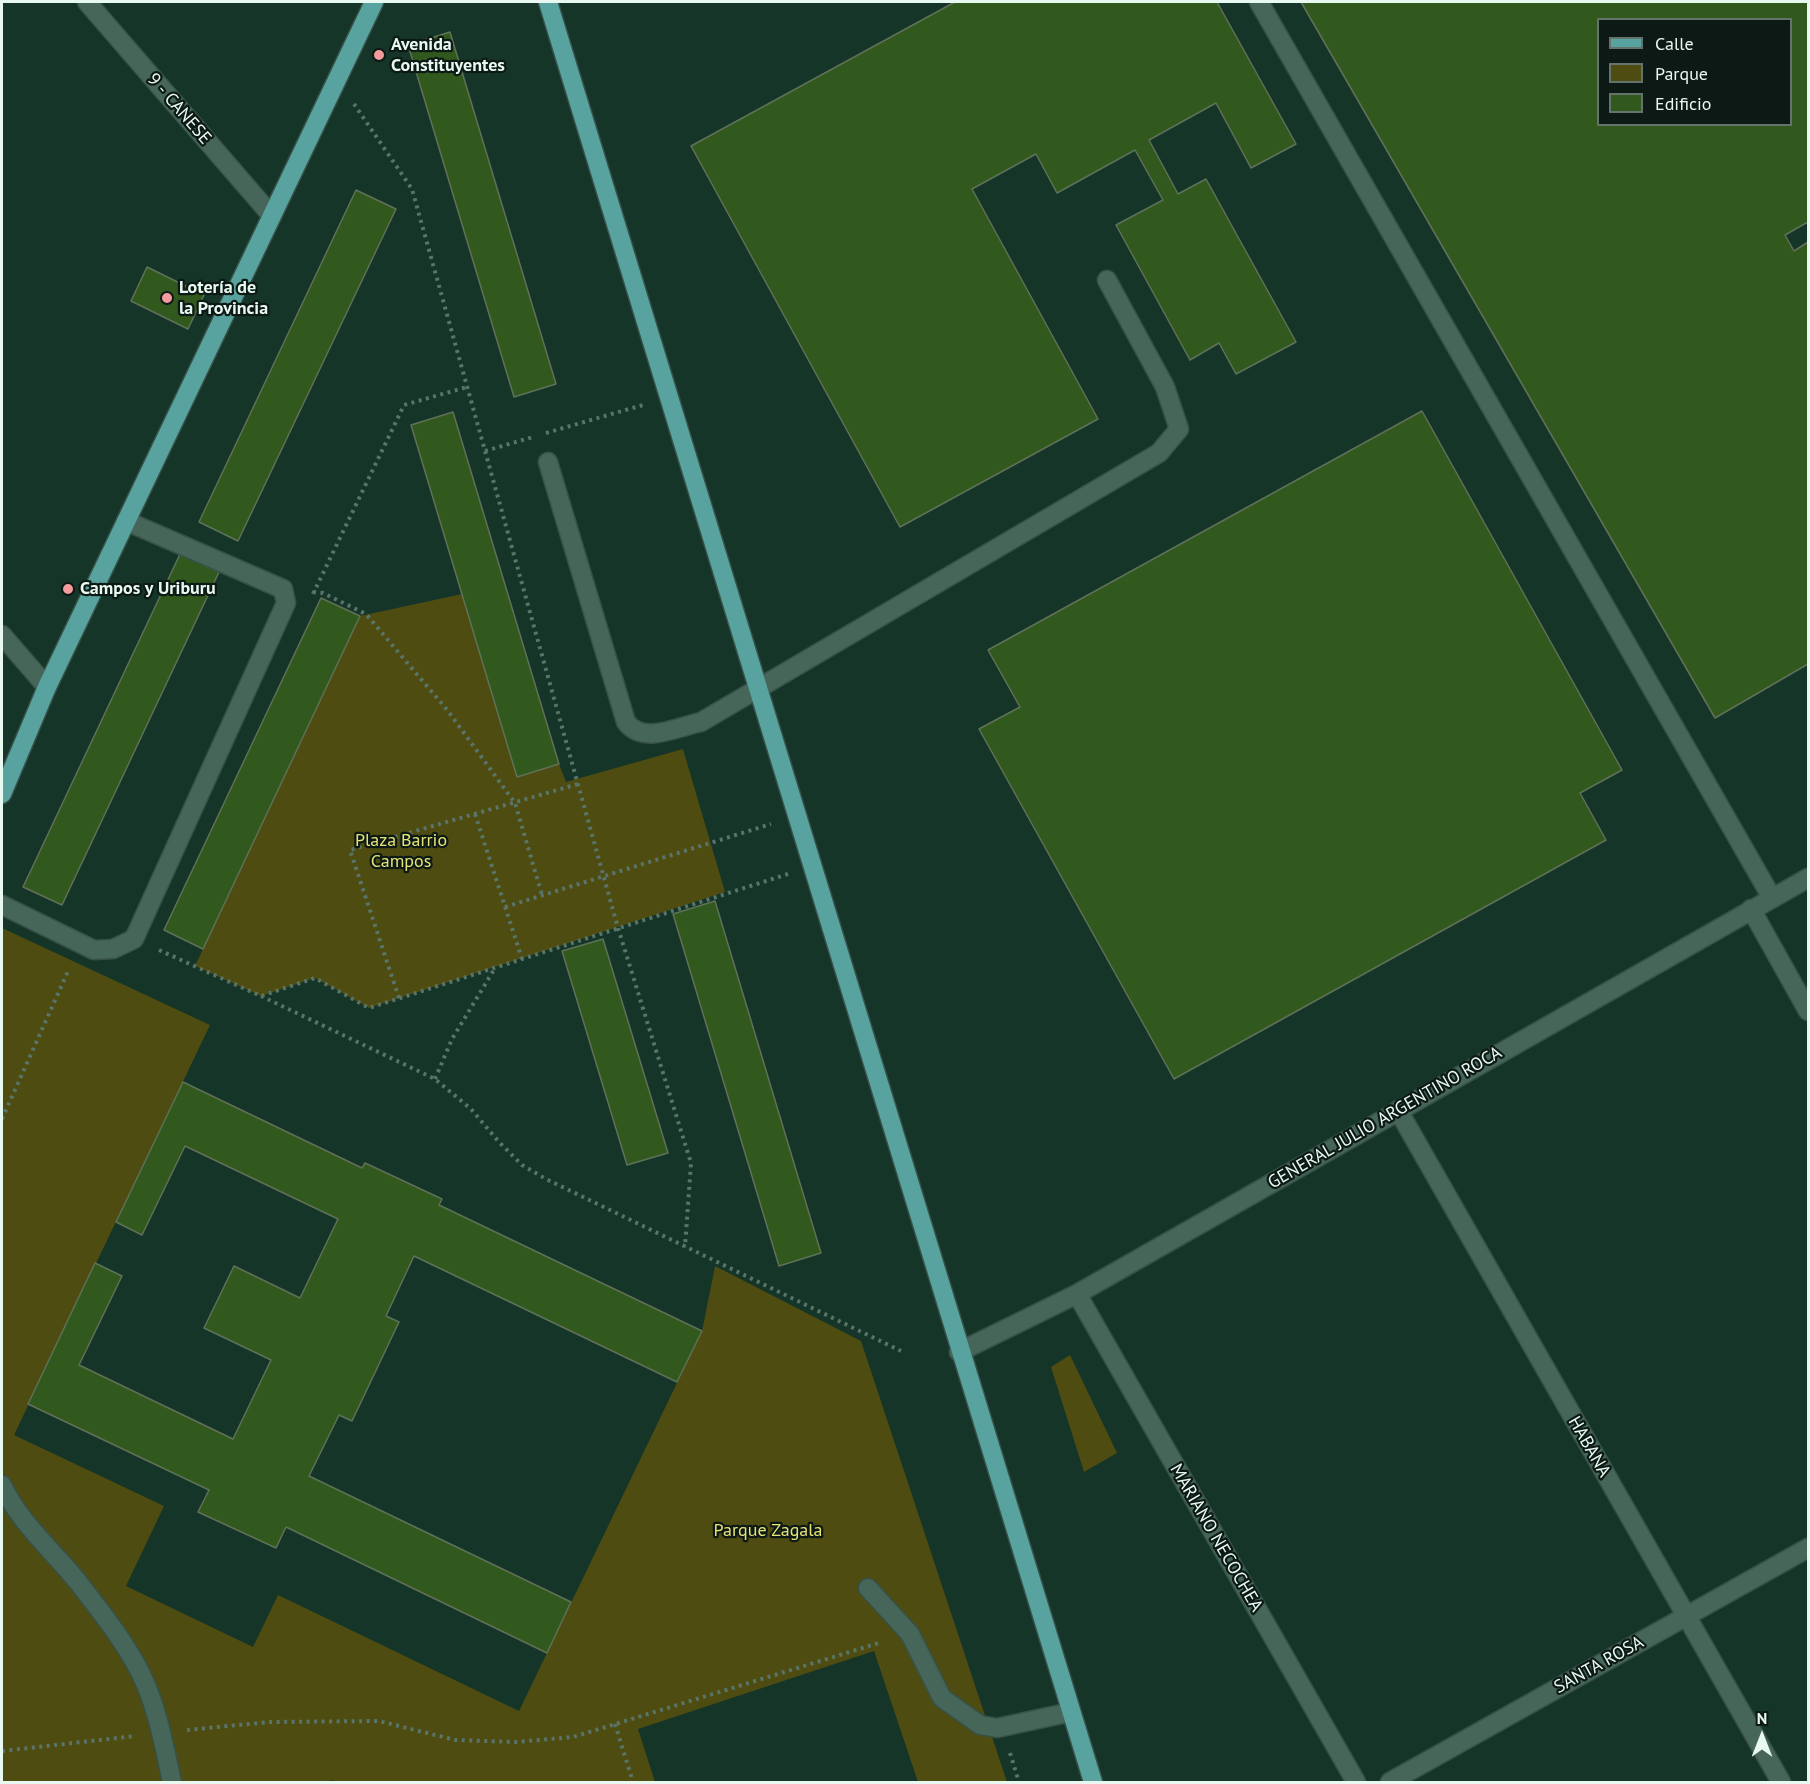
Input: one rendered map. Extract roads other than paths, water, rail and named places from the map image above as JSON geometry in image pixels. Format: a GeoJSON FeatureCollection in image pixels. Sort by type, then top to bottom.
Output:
{"type":"FeatureCollection","features":[{"type":"Feature","properties":{"kind":"main road"},"geometry":{"type":"LineString","coordinates":[[2,794],[47,687],[374,2]]}},
{"type":"Feature","properties":{"kind":"main road"},"geometry":{"type":"LineString","coordinates":[[548,2],[798,816],[959,1352],[1093,1782]]}},
{"type":"Feature","properties":{"kind":"street","name":"9 - CANESE"},"geometry":{"type":"LineString","coordinates":[[87,2],[272,216]]}},
{"type":"Feature","properties":{"kind":"street"},"geometry":{"type":"LineString","coordinates":[[1259,2],[1772,898]]}},
{"type":"Feature","properties":{"kind":"street"},"geometry":{"type":"LineString","coordinates":[[548,462],[626,722],[632,730],[643,735],[701,722],[1159,453],[1179,429],[1165,387],[1107,279]]}},
{"type":"Feature","properties":{"kind":"street"},"geometry":{"type":"LineString","coordinates":[[2,905],[94,950],[113,949],[134,939],[286,603],[283,589],[126,521]]}},
{"type":"Feature","properties":{"kind":"street"},"geometry":{"type":"LineString","coordinates":[[2,635],[47,687]]}},
{"type":"Feature","properties":{"kind":"street","name":"GENERAL JULIO ARGENTINO ROCA"},"geometry":{"type":"LineString","coordinates":[[959,1352],[1077,1293],[1809,878]]}},
{"type":"Feature","properties":{"kind":"street"},"geometry":{"type":"LineString","coordinates":[[1751,909],[1809,1011]]}},
{"type":"Feature","properties":{"kind":"street","name":"HABANA"},"geometry":{"type":"LineString","coordinates":[[1398,1110],[1781,1782]]}},
{"type":"Feature","properties":{"kind":"street","name":"MARIANO NECOCHEA"},"geometry":{"type":"LineString","coordinates":[[1077,1293],[1356,1782]]}},
{"type":"Feature","properties":{"kind":"street"},"geometry":{"type":"LineString","coordinates":[[2,1485],[31,1531],[78,1582],[127,1651],[146,1684],[162,1733],[172,1782]]}},
{"type":"Feature","properties":{"kind":"street","name":"SANTA ROSA"},"geometry":{"type":"LineString","coordinates":[[1390,1782],[1809,1548]]}},
{"type":"Feature","properties":{"kind":"street"},"geometry":{"type":"LineString","coordinates":[[868,1588],[910,1634],[942,1698],[980,1725],[997,1728],[1071,1712]]}},
{"type":"Feature","properties":{"kind":"place","name":"Avenida Constituyentes"},"geometry":{"type":"Point","coordinates":[379,55]}},
{"type":"Feature","properties":{"kind":"place","name":"Lotería de la Provincia"},"geometry":{"type":"Point","coordinates":[167,298]}},
{"type":"Feature","properties":{"kind":"place","name":"Campos y Uriburu"},"geometry":{"type":"Point","coordinates":[68,589]}},
{"type":"Feature","properties":{"kind":"park label","name":"Plaza Barrio Campos"},"geometry":{"type":"Point","coordinates":[401,851]}},
{"type":"Feature","properties":{"kind":"park label","name":"Parque Zagala"},"geometry":{"type":"Point","coordinates":[768,1531]}}]}
